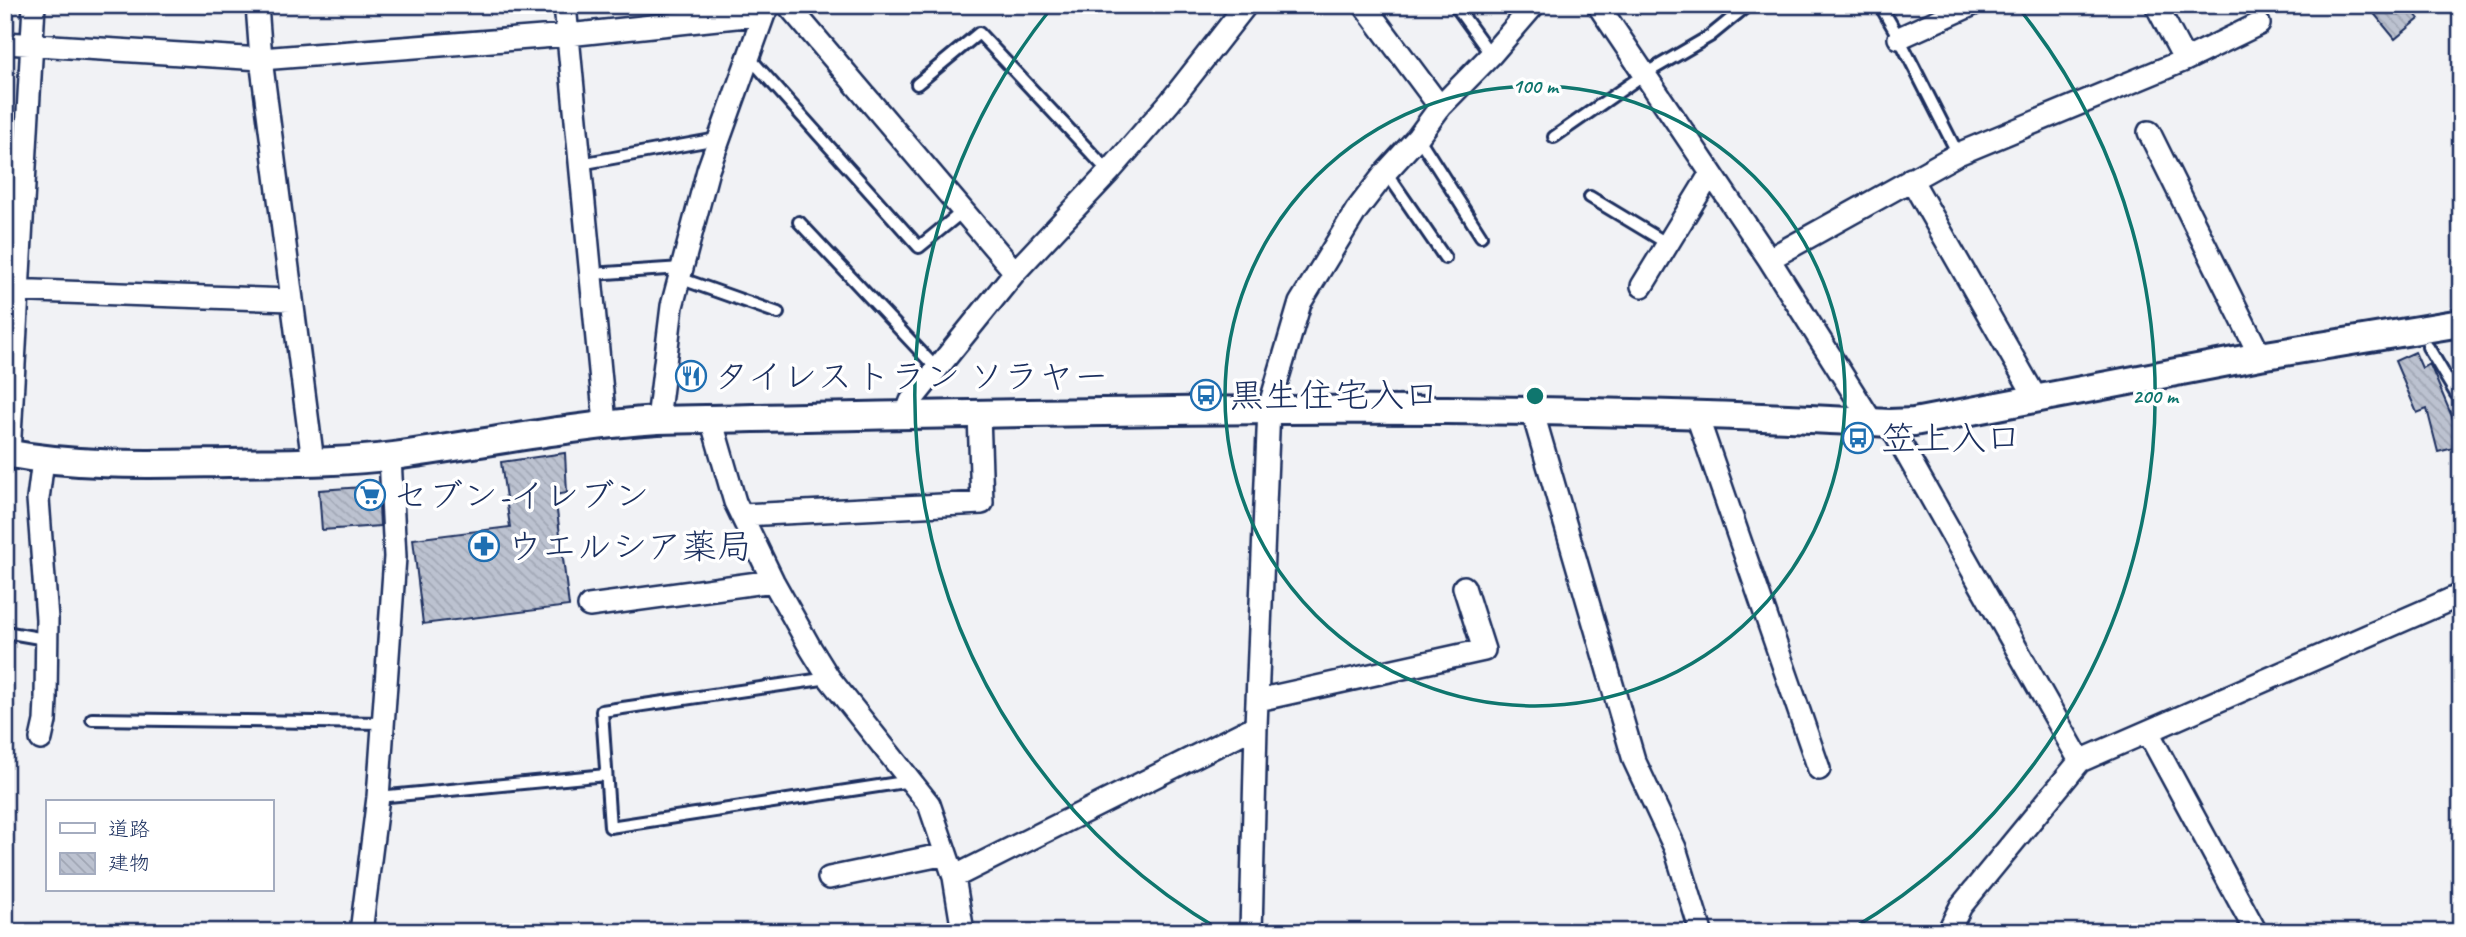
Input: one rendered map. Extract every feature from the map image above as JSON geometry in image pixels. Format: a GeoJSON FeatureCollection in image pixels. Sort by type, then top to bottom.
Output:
{"type":"FeatureCollection","features":[{"type":"Feature","properties":{"kind":"street"},"geometry":{"type":"LineString","coordinates":[[34,5],[12,291],[7,453],[43,460],[91,464],[313,462],[390,457],[605,423],[657,420],[1269,408],[1532,410],[1914,422],[2260,356],[2461,323]]}},
{"type":"Feature","properties":{"kind":"street"},"geometry":{"type":"LineString","coordinates":[[257,5],[261,59],[313,462]]}},
{"type":"Feature","properties":{"kind":"street"},"geometry":{"type":"LineString","coordinates":[[565,5],[605,423]]}},
{"type":"Feature","properties":{"kind":"street"},"geometry":{"type":"LineString","coordinates":[[788,5],[1015,272]]}},
{"type":"Feature","properties":{"kind":"street"},"geometry":{"type":"LineString","coordinates":[[905,417],[911,401],[936,368],[1015,272],[1170,102],[1246,5]]}},
{"type":"Feature","properties":{"kind":"street"},"geometry":{"type":"LineString","coordinates":[[1364,5],[1440,107]]}},
{"type":"Feature","properties":{"kind":"street"},"geometry":{"type":"LineString","coordinates":[[1251,932],[1269,408],[1300,303],[1356,211],[1386,172],[1418,137],[1440,107],[1491,55],[1534,5]]}},
{"type":"Feature","properties":{"kind":"street"},"geometry":{"type":"LineString","coordinates":[[1598,5],[1881,423],[2080,761]]}},
{"type":"Feature","properties":{"kind":"street"},"geometry":{"type":"LineString","coordinates":[[1899,38],[1972,5]]}},
{"type":"Feature","properties":{"kind":"street"},"geometry":{"type":"LineString","coordinates":[[2157,5],[2185,60]]}},
{"type":"Feature","properties":{"kind":"street"},"geometry":{"type":"LineString","coordinates":[[5,43],[261,59],[568,35],[767,10],[718,139],[672,306],[657,420]]}},
{"type":"Feature","properties":{"kind":"street"},"geometry":{"type":"LineString","coordinates":[[1769,259],[1958,154],[2185,60],[2259,24]]}},
{"type":"Feature","properties":{"kind":"street"},"geometry":{"type":"LineString","coordinates":[[2148,132],[2260,356]]}},
{"type":"Feature","properties":{"kind":"street"},"geometry":{"type":"LineString","coordinates":[[1642,286],[1711,173]]}},
{"type":"Feature","properties":{"kind":"street"},"geometry":{"type":"LineString","coordinates":[[1910,179],[2036,398]]}},
{"type":"Feature","properties":{"kind":"street"},"geometry":{"type":"LineString","coordinates":[[12,291],[291,300]]}},
{"type":"Feature","properties":{"kind":"street"},"geometry":{"type":"LineString","coordinates":[[1532,410],[1634,760],[1675,848],[1700,932]]}},
{"type":"Feature","properties":{"kind":"street"},"geometry":{"type":"LineString","coordinates":[[743,515],[982,503],[979,414]]}},
{"type":"Feature","properties":{"kind":"street"},"geometry":{"type":"LineString","coordinates":[[1697,416],[1819,769]]}},
{"type":"Feature","properties":{"kind":"street"},"geometry":{"type":"LineString","coordinates":[[711,419],[735,502],[773,581],[829,678],[929,804],[954,877],[963,932]]}},
{"type":"Feature","properties":{"kind":"street"},"geometry":{"type":"LineString","coordinates":[[361,932],[378,797],[396,557],[390,457]]}},
{"type":"Feature","properties":{"kind":"street"},"geometry":{"type":"LineString","coordinates":[[41,739],[45,721],[47,619],[38,499],[43,460]]}},
{"type":"Feature","properties":{"kind":"street"},"geometry":{"type":"LineString","coordinates":[[589,606],[773,581]]}},
{"type":"Feature","properties":{"kind":"street"},"geometry":{"type":"LineString","coordinates":[[1258,700],[1484,650],[1464,587]]}},
{"type":"Feature","properties":{"kind":"street"},"geometry":{"type":"LineString","coordinates":[[1948,932],[1961,905],[2080,761],[2461,595]]}},
{"type":"Feature","properties":{"kind":"street"},"geometry":{"type":"LineString","coordinates":[[954,877],[1256,726]]}},
{"type":"Feature","properties":{"kind":"street"},"geometry":{"type":"LineString","coordinates":[[2148,732],[2256,932]]}},
{"type":"Feature","properties":{"kind":"street"},"geometry":{"type":"LineString","coordinates":[[829,878],[946,853]]}},
{"type":"Feature","properties":{"kind":"lane"},"geometry":{"type":"LineString","coordinates":[[1455,5],[1491,55]]}},
{"type":"Feature","properties":{"kind":"lane"},"geometry":{"type":"LineString","coordinates":[[1554,136],[1643,75],[1710,36],[1748,5]]}},
{"type":"Feature","properties":{"kind":"lane"},"geometry":{"type":"LineString","coordinates":[[1880,5],[1958,154]]}},
{"type":"Feature","properties":{"kind":"lane"},"geometry":{"type":"LineString","coordinates":[[917,84],[979,33],[1109,172]]}},
{"type":"Feature","properties":{"kind":"lane"},"geometry":{"type":"LineString","coordinates":[[748,57],[919,247],[962,212]]}},
{"type":"Feature","properties":{"kind":"lane"},"geometry":{"type":"LineString","coordinates":[[1418,137],[1481,236]]}},
{"type":"Feature","properties":{"kind":"lane"},"geometry":{"type":"LineString","coordinates":[[580,164],[718,139]]}},
{"type":"Feature","properties":{"kind":"lane"},"geometry":{"type":"LineString","coordinates":[[1386,172],[1445,258]]}},
{"type":"Feature","properties":{"kind":"lane"},"geometry":{"type":"LineString","coordinates":[[1590,197],[1668,244]]}},
{"type":"Feature","properties":{"kind":"lane"},"geometry":{"type":"LineString","coordinates":[[799,222],[936,368]]}},
{"type":"Feature","properties":{"kind":"lane"},"geometry":{"type":"LineString","coordinates":[[591,274],[681,273],[778,313]]}},
{"type":"Feature","properties":{"kind":"lane"},"geometry":{"type":"LineString","coordinates":[[2428,347],[2456,394]]}},
{"type":"Feature","properties":{"kind":"lane"},"geometry":{"type":"LineString","coordinates":[[5,632],[45,639]]}},
{"type":"Feature","properties":{"kind":"lane"},"geometry":{"type":"LineString","coordinates":[[829,678],[602,711],[610,827],[911,781]]}},
{"type":"Feature","properties":{"kind":"lane"},"geometry":{"type":"LineString","coordinates":[[92,719],[383,723]]}},
{"type":"Feature","properties":{"kind":"lane"},"geometry":{"type":"LineString","coordinates":[[378,797],[606,775]]}},
{"type":"Feature","properties":{"kind":"building"},"geometry":{"type":"Polygon","coordinates":[[[2367,5],[2408,5],[2419,19],[2395,39],[2367,5]]]}},
{"type":"Feature","properties":{"kind":"building"},"geometry":{"type":"Polygon","coordinates":[[[2415,352],[2422,368],[2429,364],[2431,367],[2453,419],[2461,417],[2461,446],[2438,452],[2427,409],[2417,413],[2395,361],[2415,352]]]}},
{"type":"Feature","properties":{"kind":"building"},"geometry":{"type":"Polygon","coordinates":[[[565,453],[567,493],[555,495],[569,606],[423,624],[413,539],[510,527],[501,462],[565,453]]]}},
{"type":"Feature","properties":{"kind":"building"},"geometry":{"type":"Polygon","coordinates":[[[378,486],[380,526],[322,530],[319,490],[378,486]]]}},
{"type":"Feature","properties":{"kind":"place","name":"タイレストラン ソラヤー"},"geometry":{"type":"Point","coordinates":[691,376]}},
{"type":"Feature","properties":{"kind":"place","name":"黒生住宅入口"},"geometry":{"type":"Point","coordinates":[1206,395]}},
{"type":"Feature","properties":{"kind":"place","name":"笠上入口"},"geometry":{"type":"Point","coordinates":[1858,438]}},
{"type":"Feature","properties":{"kind":"place","name":"セブン-イレブン"},"geometry":{"type":"Point","coordinates":[370,495]}},
{"type":"Feature","properties":{"kind":"place","name":"ウエルシア薬局"},"geometry":{"type":"Point","coordinates":[484,546]}}]}
